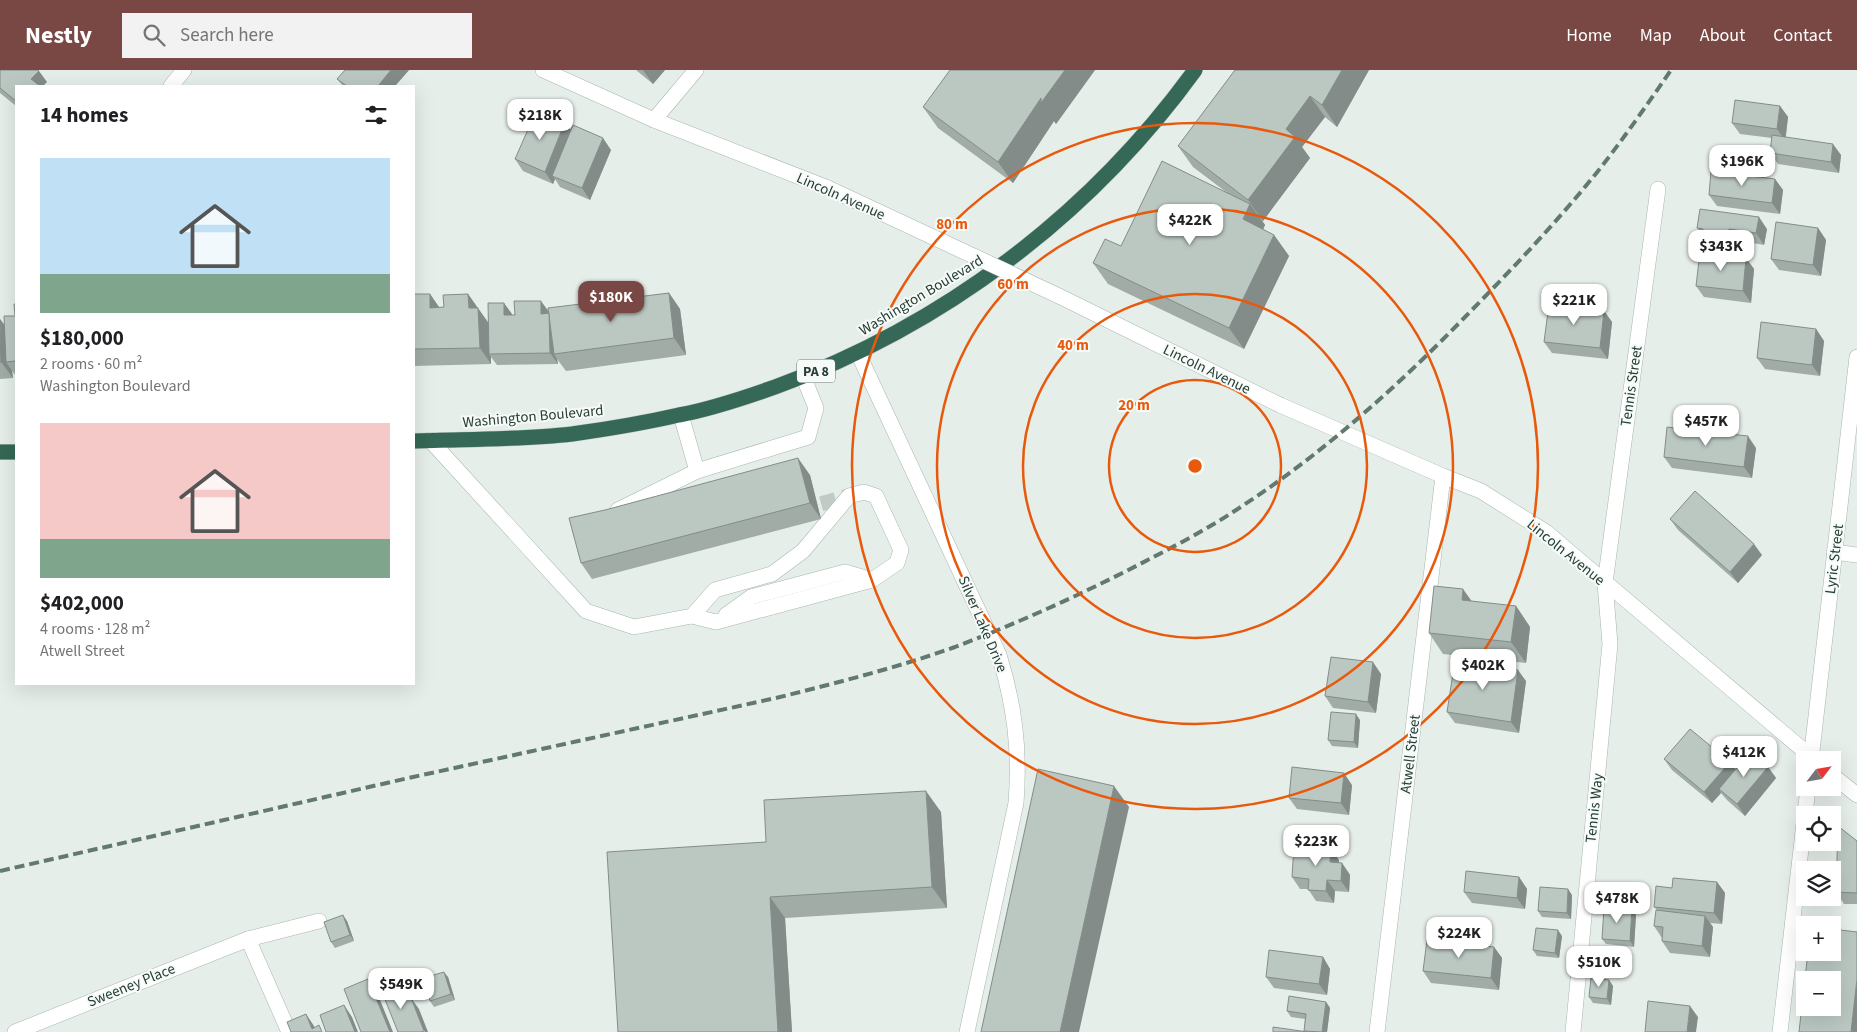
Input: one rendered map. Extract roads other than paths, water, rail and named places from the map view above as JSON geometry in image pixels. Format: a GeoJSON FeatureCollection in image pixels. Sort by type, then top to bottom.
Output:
{"type":"FeatureCollection","features":[{"type":"Feature","properties":{"kind":"highway","name":"Washington Boulevard"},"geometry":{"type":"LineString","coordinates":[[415,441],[495,439],[571,434],[681,415],[747,397],[858,353],[910,326],[960,296],[1005,264],[1048,229],[1092,189],[1134,146],[1174,99],[1195,70]]}},
{"type":"Feature","properties":{"kind":"highway"},"geometry":{"type":"LineString","coordinates":[[0,452],[15,452]]}},
{"type":"Feature","properties":{"kind":"street","name":"Lincoln Avenue"},"geometry":{"type":"LineString","coordinates":[[542,70],[654,120],[828,188],[1061,297],[1280,405],[1481,492],[1546,532],[1803,751]]}},
{"type":"Feature","properties":{"kind":"street"},"geometry":{"type":"LineString","coordinates":[[654,120],[696,70]]}},
{"type":"Feature","properties":{"kind":"street"},"geometry":{"type":"LineString","coordinates":[[171,85],[182,71]]}},
{"type":"Feature","properties":{"kind":"street","name":"Tennis Street"},"geometry":{"type":"LineString","coordinates":[[1605,583],[1658,189]]}},
{"type":"Feature","properties":{"kind":"street","name":"Silver Lake Drive"},"geometry":{"type":"LineString","coordinates":[[858,353],[994,642],[1006,677],[1014,715],[1018,750],[1016,804],[967,1032]]}},
{"type":"Feature","properties":{"kind":"street","name":"Lyric Street"},"geometry":{"type":"LineString","coordinates":[[1813,751],[1857,357]]}},
{"type":"Feature","properties":{"kind":"street"},"geometry":{"type":"LineString","coordinates":[[616,526],[618,510],[697,471],[808,437],[816,408],[803,376]]}},
{"type":"Feature","properties":{"kind":"street"},"geometry":{"type":"LineString","coordinates":[[681,415],[697,471]]}},
{"type":"Feature","properties":{"kind":"street"},"geometry":{"type":"LineString","coordinates":[[430,440],[586,611],[634,626],[692,616],[716,622],[751,597],[845,572],[872,580],[897,563],[901,550],[876,496],[864,492],[849,496],[803,550],[772,574],[716,590],[692,616]]}},
{"type":"Feature","properties":{"kind":"street","name":"Atwell Street"},"geometry":{"type":"LineString","coordinates":[[1378,1032],[1443,476]]}},
{"type":"Feature","properties":{"kind":"street"},"geometry":{"type":"LineString","coordinates":[[1834,552],[1857,555]]}},
{"type":"Feature","properties":{"kind":"street","name":"Tennis Way"},"geometry":{"type":"LineString","coordinates":[[1573,1032],[1610,644],[1605,583]]}},
{"type":"Feature","properties":{"kind":"street"},"geometry":{"type":"LineString","coordinates":[[1841,782],[1857,795]]}},
{"type":"Feature","properties":{"kind":"street"},"geometry":{"type":"LineString","coordinates":[[1780,1032],[1807,796]]}},
{"type":"Feature","properties":{"kind":"street","name":"Sweeney Place"},"geometry":{"type":"LineString","coordinates":[[15,1032],[248,939],[319,921]]}},
{"type":"Feature","properties":{"kind":"street"},"geometry":{"type":"LineString","coordinates":[[248,939],[288,1032]]}},
{"type":"Feature","properties":{"kind":"tunnel"},"geometry":{"type":"LineString","coordinates":[[799,510],[849,496]]}},
{"type":"Feature","properties":{"kind":"railway"},"geometry":{"type":"LineString","coordinates":[[0,871],[821,687],[955,647],[1095,587],[1211,526],[1265,491],[1326,445],[1384,396],[1466,316],[1553,224],[1602,166],[1671,70]]}}]}
